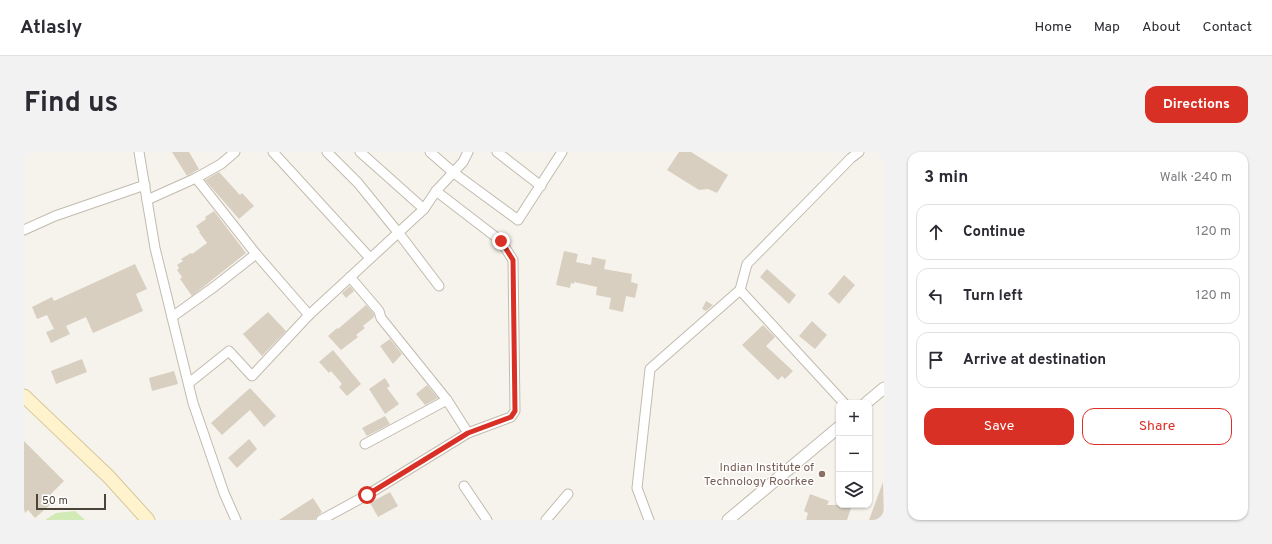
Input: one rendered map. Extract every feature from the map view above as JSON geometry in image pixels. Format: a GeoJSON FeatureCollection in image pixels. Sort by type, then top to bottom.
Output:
{"type":"FeatureCollection","features":[{"type":"Feature","properties":{"kind":"main road"},"geometry":{"type":"LineString","coordinates":[[24,396],[109,477],[148,520]]}},
{"type":"Feature","properties":{"kind":"street"},"geometry":{"type":"LineString","coordinates":[[139,152],[155,248],[195,411],[224,493],[236,520]]}},
{"type":"Feature","properties":{"kind":"street"},"geometry":{"type":"LineString","coordinates":[[147,200],[196,178],[221,164],[235,152]]}},
{"type":"Feature","properties":{"kind":"street"},"geometry":{"type":"LineString","coordinates":[[273,152],[370,258]]}},
{"type":"Feature","properties":{"kind":"street"},"geometry":{"type":"LineString","coordinates":[[327,152],[358,183],[439,286]]}},
{"type":"Feature","properties":{"kind":"street"},"geometry":{"type":"LineString","coordinates":[[360,152],[424,209]]}},
{"type":"Feature","properties":{"kind":"street"},"geometry":{"type":"LineString","coordinates":[[430,152],[454,173],[518,220],[562,152]]}},
{"type":"Feature","properties":{"kind":"street"},"geometry":{"type":"LineString","coordinates":[[188,383],[229,351],[252,376],[309,315],[424,209],[436,191],[463,162],[468,152]]}},
{"type":"Feature","properties":{"kind":"street"},"geometry":{"type":"LineString","coordinates":[[497,152],[541,186]]}},
{"type":"Feature","properties":{"kind":"street"},"geometry":{"type":"LineString","coordinates":[[649,520],[637,488],[650,369],[740,290],[746,264],[851,158],[859,152]]}},
{"type":"Feature","properties":{"kind":"street"},"geometry":{"type":"LineString","coordinates":[[196,178],[256,254],[309,315]]}},
{"type":"Feature","properties":{"kind":"street"},"geometry":{"type":"LineString","coordinates":[[24,230],[55,216],[145,185]]}},
{"type":"Feature","properties":{"kind":"street"},"geometry":{"type":"LineString","coordinates":[[321,520],[367,495],[468,433],[511,417],[515,411],[513,260],[501,241],[436,191]]}},
{"type":"Feature","properties":{"kind":"street"},"geometry":{"type":"LineString","coordinates":[[172,317],[256,254]]}},
{"type":"Feature","properties":{"kind":"street"},"geometry":{"type":"LineString","coordinates":[[350,277],[379,311],[381,318],[446,400],[468,433]]}},
{"type":"Feature","properties":{"kind":"street"},"geometry":{"type":"LineString","coordinates":[[740,290],[841,400]]}},
{"type":"Feature","properties":{"kind":"street"},"geometry":{"type":"LineString","coordinates":[[870,400],[884,388]]}},
{"type":"Feature","properties":{"kind":"street"},"geometry":{"type":"LineString","coordinates":[[365,444],[446,400]]}},
{"type":"Feature","properties":{"kind":"street"},"geometry":{"type":"LineString","coordinates":[[728,520],[836,430]]}},
{"type":"Feature","properties":{"kind":"street"},"geometry":{"type":"LineString","coordinates":[[464,486],[487,520]]}},
{"type":"Feature","properties":{"kind":"street"},"geometry":{"type":"LineString","coordinates":[[546,520],[568,494]]}},
{"type":"Feature","properties":{"kind":"green space"},"geometry":{"type":"Polygon","coordinates":[[[75,511],[85,520],[45,520],[56,513],[75,511]]]}},
{"type":"Feature","properties":{"kind":"building"},"geometry":{"type":"Polygon","coordinates":[[[172,152],[189,152],[199,169],[187,176],[172,152]]]}},
{"type":"Feature","properties":{"kind":"building"},"geometry":{"type":"Polygon","coordinates":[[[679,152],[691,152],[728,175],[717,193],[708,189],[699,190],[667,170],[679,152]]]}},
{"type":"Feature","properties":{"kind":"building"},"geometry":{"type":"Polygon","coordinates":[[[219,172],[240,195],[242,193],[254,206],[239,219],[205,180],[219,172]]]}},
{"type":"Feature","properties":{"kind":"building"},"geometry":{"type":"Polygon","coordinates":[[[214,211],[246,253],[192,296],[180,279],[182,277],[177,270],[179,268],[177,265],[183,261],[181,259],[191,253],[192,254],[207,243],[196,226],[214,211]]]}},
{"type":"Feature","properties":{"kind":"building"},"geometry":{"type":"Polygon","coordinates":[[[564,251],[578,254],[576,262],[591,265],[592,257],[606,260],[604,269],[632,274],[631,282],[638,284],[635,298],[626,296],[623,312],[609,309],[611,298],[596,295],[597,287],[574,282],[574,284],[571,283],[570,288],[556,285],[564,251]]]}},
{"type":"Feature","properties":{"kind":"building"},"geometry":{"type":"Polygon","coordinates":[[[135,264],[147,289],[136,294],[143,311],[93,333],[86,317],[66,326],[70,334],[51,343],[46,332],[54,329],[47,315],[37,319],[32,307],[52,297],[54,301],[135,264]]]}},
{"type":"Feature","properties":{"kind":"building"},"geometry":{"type":"Polygon","coordinates":[[[767,269],[796,295],[789,304],[760,277],[767,269]]]}},
{"type":"Feature","properties":{"kind":"building"},"geometry":{"type":"Polygon","coordinates":[[[844,275],[855,285],[839,304],[828,294],[844,275]]]}},
{"type":"Feature","properties":{"kind":"building"},"geometry":{"type":"Polygon","coordinates":[[[350,286],[354,291],[346,298],[342,293],[350,286]]]}},
{"type":"Feature","properties":{"kind":"building"},"geometry":{"type":"Polygon","coordinates":[[[706,301],[713,305],[706,311],[702,309],[706,301]]]}},
{"type":"Feature","properties":{"kind":"building"},"geometry":{"type":"Polygon","coordinates":[[[366,305],[374,314],[374,317],[363,326],[365,328],[356,335],[358,337],[341,350],[328,336],[366,305]]]}},
{"type":"Feature","properties":{"kind":"building"},"geometry":{"type":"Polygon","coordinates":[[[268,312],[286,331],[262,356],[243,334],[268,312]]]}},
{"type":"Feature","properties":{"kind":"building"},"geometry":{"type":"Polygon","coordinates":[[[812,321],[827,335],[815,349],[799,336],[812,321]]]}},
{"type":"Feature","properties":{"kind":"building"},"geometry":{"type":"Polygon","coordinates":[[[763,325],[775,337],[766,346],[793,371],[785,379],[782,376],[778,380],[742,345],[763,325]]]}},
{"type":"Feature","properties":{"kind":"building"},"geometry":{"type":"Polygon","coordinates":[[[390,339],[402,354],[393,364],[380,346],[390,339]]]}},
{"type":"Feature","properties":{"kind":"building"},"geometry":{"type":"Polygon","coordinates":[[[333,350],[361,384],[347,396],[339,387],[342,384],[331,371],[329,373],[319,362],[333,350]]]}},
{"type":"Feature","properties":{"kind":"building"},"geometry":{"type":"Polygon","coordinates":[[[82,359],[87,372],[56,384],[51,371],[82,359]]]}},
{"type":"Feature","properties":{"kind":"building"},"geometry":{"type":"Polygon","coordinates":[[[174,371],[178,384],[152,391],[149,378],[174,371]]]}},
{"type":"Feature","properties":{"kind":"building"},"geometry":{"type":"Polygon","coordinates":[[[385,378],[390,386],[387,388],[399,404],[385,414],[369,389],[385,378]]]}},
{"type":"Feature","properties":{"kind":"building"},"geometry":{"type":"Polygon","coordinates":[[[427,385],[438,398],[425,405],[416,394],[427,385]]]}},
{"type":"Feature","properties":{"kind":"building"},"geometry":{"type":"Polygon","coordinates":[[[250,388],[276,416],[264,427],[250,410],[222,435],[211,423],[250,388]]]}},
{"type":"Feature","properties":{"kind":"building"},"geometry":{"type":"Polygon","coordinates":[[[385,416],[390,424],[367,436],[362,428],[385,416]]]}},
{"type":"Feature","properties":{"kind":"building"},"geometry":{"type":"Polygon","coordinates":[[[249,439],[257,449],[237,468],[228,458],[249,439]]]}},
{"type":"Feature","properties":{"kind":"building"},"geometry":{"type":"Polygon","coordinates":[[[24,441],[64,481],[45,500],[50,505],[35,518],[28,510],[24,514],[24,441]]]}},
{"type":"Feature","properties":{"kind":"building"},"geometry":{"type":"Polygon","coordinates":[[[883,482],[884,520],[869,520],[883,482]]]}},
{"type":"Feature","properties":{"kind":"building"},"geometry":{"type":"Polygon","coordinates":[[[390,492],[398,506],[378,517],[370,503],[390,492]]]}},
{"type":"Feature","properties":{"kind":"building"},"geometry":{"type":"Polygon","coordinates":[[[810,494],[829,501],[827,505],[836,505],[836,508],[851,508],[847,520],[806,520],[808,513],[804,511],[810,494]]]}},
{"type":"Feature","properties":{"kind":"building"},"geometry":{"type":"Polygon","coordinates":[[[313,498],[322,512],[316,517],[315,520],[279,520],[313,498]]]}},
{"type":"Feature","properties":{"kind":"place","name":"Indian Institute of Technology Roorkee"},"geometry":{"type":"Point","coordinates":[822,474]}},
{"type":"Feature","properties":{"kind":"route"},"geometry":{"type":"LineString","coordinates":[[367,495],[468,433],[511,417],[515,411],[513,260],[501,241]]}}]}
